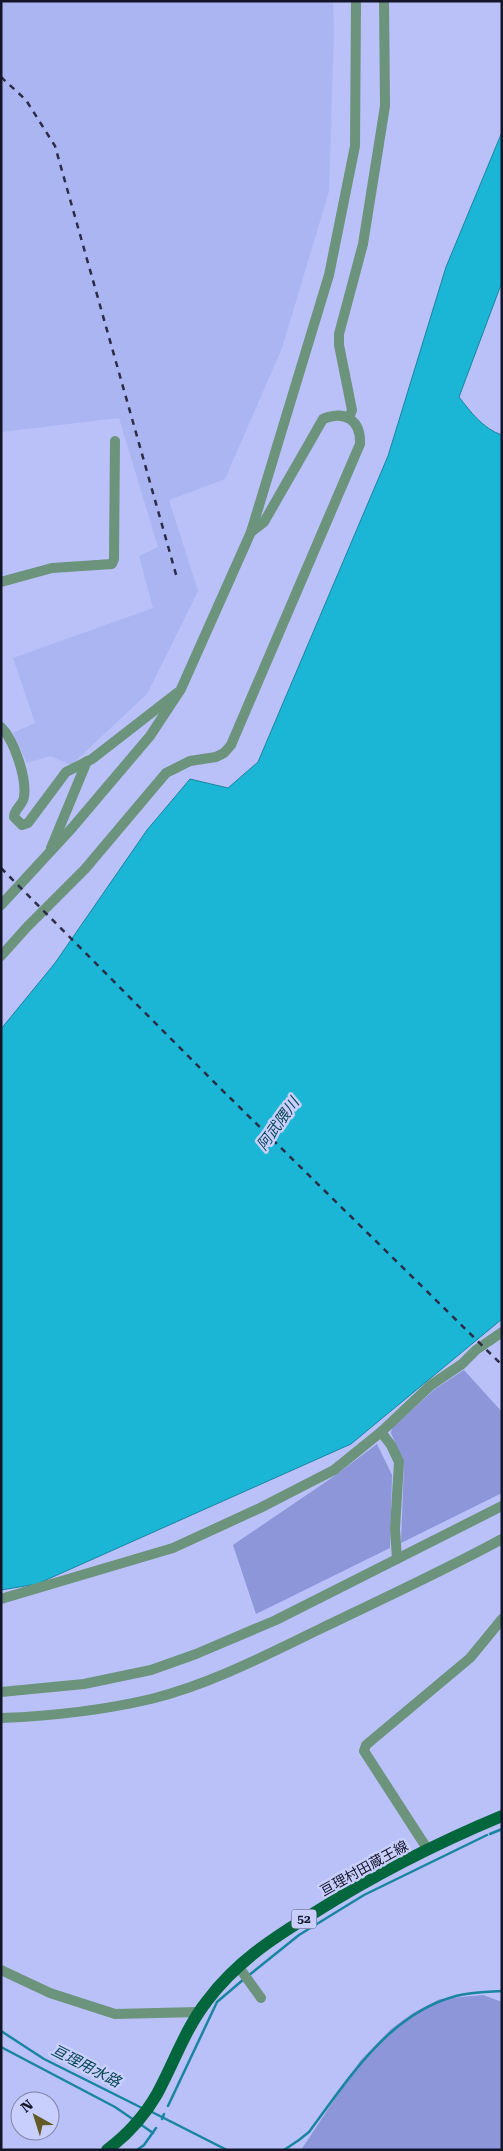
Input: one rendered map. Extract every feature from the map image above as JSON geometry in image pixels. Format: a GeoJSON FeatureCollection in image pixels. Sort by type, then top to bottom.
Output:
{"type":"FeatureCollection","features":[{"type":"Feature","properties":{"kind":"main road","name":"亘理村田蔵王線"},"geometry":{"type":"LineString","coordinates":[[107,2150],[131,2128],[152,2102],[198,2012],[222,1981],[261,1946],[338,1897],[388,1869],[502,1816]]}},
{"type":"Feature","properties":{"kind":"street"},"geometry":{"type":"LineString","coordinates":[[1,905],[48,855],[150,736],[181,689],[251,532],[329,275],[355,146],[356,1]]}},
{"type":"Feature","properties":{"kind":"street"},"geometry":{"type":"LineString","coordinates":[[349,418],[352,410],[339,345],[339,334],[363,244],[385,106],[384,1]]}},
{"type":"Feature","properties":{"kind":"street"},"geometry":{"type":"LineString","coordinates":[[1,956],[85,869],[166,773],[190,761],[216,757],[224,753],[231,745],[360,444],[359,429],[349,418],[340,415],[323,419],[264,522],[251,532]]}},
{"type":"Feature","properties":{"kind":"street"},"geometry":{"type":"LineString","coordinates":[[1,582],[52,568],[112,564],[114,559],[115,441]]}},
{"type":"Feature","properties":{"kind":"street"},"geometry":{"type":"LineString","coordinates":[[1,727],[10,737],[22,774],[24,796],[22,803],[14,813],[14,817],[22,825],[28,823],[66,772],[88,761],[181,689]]}},
{"type":"Feature","properties":{"kind":"street"},"geometry":{"type":"LineString","coordinates":[[48,855],[88,761]]}},
{"type":"Feature","properties":{"kind":"street"},"geometry":{"type":"LineString","coordinates":[[1,1599],[173,1548],[260,1508],[334,1470],[381,1432],[431,1385],[462,1364],[476,1350],[502,1332]]}},
{"type":"Feature","properties":{"kind":"street"},"geometry":{"type":"LineString","coordinates":[[381,1432],[391,1445],[399,1462],[395,1529],[397,1559]]}},
{"type":"Feature","properties":{"kind":"street"},"geometry":{"type":"LineString","coordinates":[[1,1692],[84,1684],[151,1670],[214,1648],[276,1620],[502,1506]]}},
{"type":"Feature","properties":{"kind":"street"},"geometry":{"type":"LineString","coordinates":[[1,1718],[62,1716],[88,1712],[151,1699],[221,1676],[415,1584],[501,1539]]}},
{"type":"Feature","properties":{"kind":"street"},"geometry":{"type":"LineString","coordinates":[[428,1850],[364,1751],[366,1745],[465,1663],[502,1619]]}},
{"type":"Feature","properties":{"kind":"street"},"geometry":{"type":"LineString","coordinates":[[238,1966],[261,1998]]}},
{"type":"Feature","properties":{"kind":"street"},"geometry":{"type":"LineString","coordinates":[[1,1970],[50,1993],[115,2014],[198,2012]]}},
{"type":"Feature","properties":{"kind":"shaded area"},"geometry":{"type":"Polygon","coordinates":[[[1,1],[333,1],[334,31],[329,191],[282,348],[225,479],[169,500],[198,591],[147,694],[71,765],[50,756],[27,763],[13,733],[35,723],[13,658],[153,608],[139,556],[158,547],[119,418],[1,432],[1,1]]]}},
{"type":"Feature","properties":{"kind":"shaded area"},"geometry":{"type":"Polygon","coordinates":[[[464,1370],[502,1412],[502,1493],[401,1543],[404,1464],[391,1433],[392,1428],[435,1389],[464,1370]]]}},
{"type":"Feature","properties":{"kind":"shaded area"},"geometry":{"type":"Polygon","coordinates":[[[377,1444],[392,1475],[390,1548],[256,1614],[233,1545],[333,1477],[377,1444]]]}},
{"type":"Feature","properties":{"kind":"shaded area"},"geometry":{"type":"Polygon","coordinates":[[[483,1995],[502,2002],[502,2150],[301,2150],[360,2061],[391,2029],[413,2013],[440,1999],[483,1995]]]}},
{"type":"Feature","properties":{"kind":"water","name":"阿武隈川"},"geometry":{"type":"Polygon","coordinates":[[[502,132],[502,282],[459,397],[472,414],[483,424],[502,435],[502,1319],[351,1444],[37,1584],[1,1590],[1,1029],[55,963],[147,830],[190,779],[228,788],[258,762],[388,456],[446,267],[502,132]]]}},
{"type":"Feature","properties":{"kind":"waterway"},"geometry":{"type":"LineString","coordinates":[[490,1834],[502,1829]]}},
{"type":"Feature","properties":{"kind":"waterway"},"geometry":{"type":"LineString","coordinates":[[248,1976],[299,1935],[364,1895],[487,1835]]}},
{"type":"Feature","properties":{"kind":"waterway"},"geometry":{"type":"LineString","coordinates":[[168,2106],[217,2002],[244,1979]]}},
{"type":"Feature","properties":{"kind":"waterway"},"geometry":{"type":"LineString","coordinates":[[284,2150],[309,2132],[372,2051],[390,2033],[410,2018],[432,2005],[456,1996],[502,1991]]}},
{"type":"Feature","properties":{"kind":"waterway","name":"亘理用水路"},"geometry":{"type":"LineString","coordinates":[[1,2031],[44,2059],[142,2108]]}},
{"type":"Feature","properties":{"kind":"waterway"},"geometry":{"type":"LineString","coordinates":[[1,2047],[115,2107],[134,2120]]}},
{"type":"Feature","properties":{"kind":"waterway"},"geometry":{"type":"LineString","coordinates":[[150,2111],[227,2150]]}},
{"type":"Feature","properties":{"kind":"waterway","name":"亘理用水路"},"geometry":{"type":"LineString","coordinates":[[162,2119],[164,2114]]}},
{"type":"Feature","properties":{"kind":"waterway"},"geometry":{"type":"LineString","coordinates":[[140,2124],[153,2133]]}},
{"type":"Feature","properties":{"kind":"waterway"},"geometry":{"type":"LineString","coordinates":[[137,2150],[144,2145],[156,2128]]}},
{"type":"Feature","properties":{"kind":"railway"},"geometry":{"type":"LineString","coordinates":[[1,77],[26,100],[55,146],[177,578]]}},
{"type":"Feature","properties":{"kind":"railway"},"geometry":{"type":"LineString","coordinates":[[1,868],[218,1086],[502,1365]]}}]}
